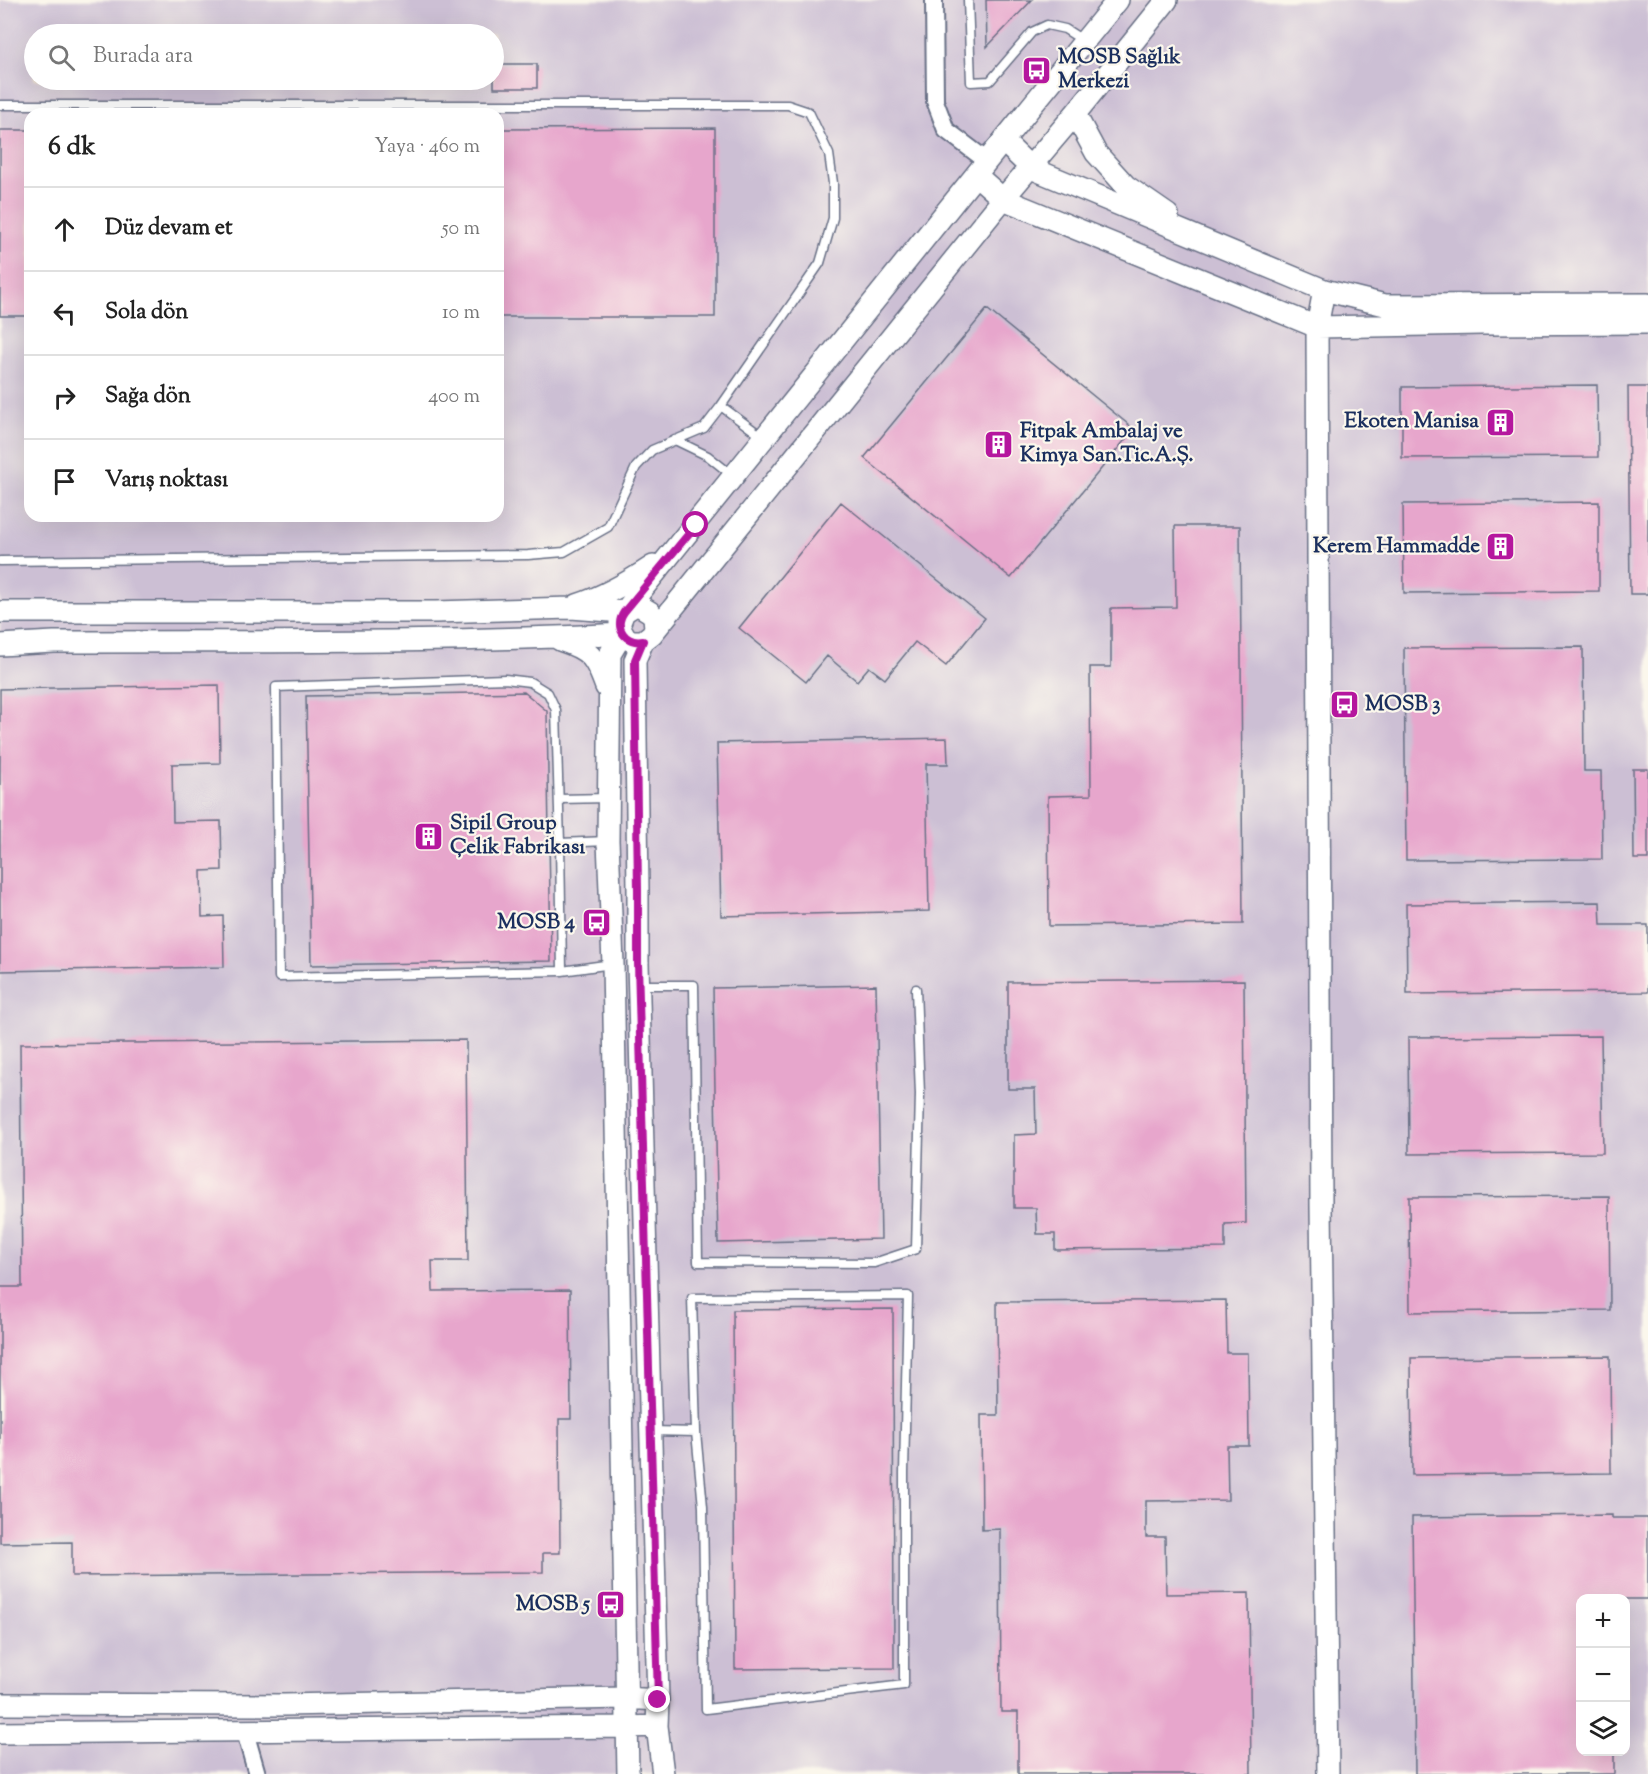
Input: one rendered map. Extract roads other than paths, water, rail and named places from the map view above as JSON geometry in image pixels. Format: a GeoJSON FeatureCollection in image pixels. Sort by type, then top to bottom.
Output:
{"type":"FeatureCollection","features":[{"type":"Feature","properties":{"kind":"street"},"geometry":{"type":"LineString","coordinates":[[934,0],[935,101],[946,130],[982,168],[1003,199],[1317,327],[1648,323]]}},
{"type":"Feature","properties":{"kind":"street"},"geometry":{"type":"LineString","coordinates":[[628,1774],[608,798],[610,654],[622,634],[620,622],[624,612],[1118,0]]}},
{"type":"Feature","properties":{"kind":"street"},"geometry":{"type":"LineString","coordinates":[[0,645],[54,642],[408,641],[622,634],[632,641],[648,637],[1167,0]]}},
{"type":"Feature","properties":{"kind":"street"},"geometry":{"type":"LineString","coordinates":[[1075,114],[1096,153],[1126,186],[1198,236]]}},
{"type":"Feature","properties":{"kind":"street"},"geometry":{"type":"LineString","coordinates":[[1003,141],[1031,168],[1324,290],[1385,305],[1648,304]]}},
{"type":"Feature","properties":{"kind":"street"},"geometry":{"type":"LineString","coordinates":[[1324,290],[1317,327],[1321,1194],[1328,1774]]}},
{"type":"Feature","properties":{"kind":"street"},"geometry":{"type":"LineString","coordinates":[[571,608],[599,598],[627,583],[671,554]]}},
{"type":"Feature","properties":{"kind":"street"},"geometry":{"type":"LineString","coordinates":[[0,612],[436,612],[571,608],[624,612],[634,606],[646,608],[654,617],[655,622],[635,660],[638,963],[657,1726],[663,1774]]}},
{"type":"Feature","properties":{"kind":"street"},"geometry":{"type":"LineString","coordinates":[[553,638],[580,646],[594,657],[611,700]]}},
{"type":"Feature","properties":{"kind":"street"},"geometry":{"type":"LineString","coordinates":[[613,964],[638,963]]}},
{"type":"Feature","properties":{"kind":"street"},"geometry":{"type":"LineString","coordinates":[[0,1704],[284,1705],[625,1698],[658,1700]]}},
{"type":"Feature","properties":{"kind":"street"},"geometry":{"type":"LineString","coordinates":[[0,1733],[657,1726]]}},
{"type":"Feature","properties":{"kind":"street"},"geometry":{"type":"LineString","coordinates":[[245,1732],[257,1774]]}},
{"type":"Feature","properties":{"kind":"lane"},"geometry":{"type":"LineString","coordinates":[[968,0],[971,82],[990,81],[1032,32],[1047,25],[1065,29],[1084,41]]}},
{"type":"Feature","properties":{"kind":"lane"},"geometry":{"type":"LineString","coordinates":[[0,105],[788,105],[809,112],[829,154],[833,183],[833,218],[820,263],[721,406],[704,428],[652,450],[636,467],[609,527],[564,552],[528,555],[0,561]]}},
{"type":"Feature","properties":{"kind":"lane"},"geometry":{"type":"LineString","coordinates":[[721,406],[765,438]]}},
{"type":"Feature","properties":{"kind":"lane"},"geometry":{"type":"LineString","coordinates":[[675,440],[708,456],[734,477]]}},
{"type":"Feature","properties":{"kind":"lane"},"geometry":{"type":"LineString","coordinates":[[562,971],[556,710],[548,693],[530,681],[505,679],[276,687],[279,977],[562,971],[613,964]]}},
{"type":"Feature","properties":{"kind":"lane"},"geometry":{"type":"LineString","coordinates":[[559,799],[608,798]]}},
{"type":"Feature","properties":{"kind":"lane"},"geometry":{"type":"LineString","coordinates":[[560,843],[609,841]]}},
{"type":"Feature","properties":{"kind":"lane"},"geometry":{"type":"LineString","coordinates":[[639,985],[694,985],[698,1262],[874,1263],[916,1249],[920,1094],[916,989]]}},
{"type":"Feature","properties":{"kind":"lane"},"geometry":{"type":"LineString","coordinates":[[908,1296],[904,1473],[904,1685],[706,1709],[703,1507],[696,1432],[692,1298],[908,1296]]}},
{"type":"Feature","properties":{"kind":"lane"},"geometry":{"type":"LineString","coordinates":[[650,1431],[696,1432]]}},
{"type":"Feature","properties":{"kind":"place","name":"MOSB Sağlık Merkezi"},"geometry":{"type":"Point","coordinates":[1037,70]}},
{"type":"Feature","properties":{"kind":"place","name":"Ekoten Manisa"},"geometry":{"type":"Point","coordinates":[1500,422]}},
{"type":"Feature","properties":{"kind":"place","name":"Fitpak Ambalaj ve Kimya San.Tic.A.Ş."},"geometry":{"type":"Point","coordinates":[999,444]}},
{"type":"Feature","properties":{"kind":"place","name":"Kerem Hammadde"},"geometry":{"type":"Point","coordinates":[1501,547]}},
{"type":"Feature","properties":{"kind":"place","name":"MOSB 3"},"geometry":{"type":"Point","coordinates":[1344,705]}},
{"type":"Feature","properties":{"kind":"place","name":"Sipil Group Çelik Fabrikası"},"geometry":{"type":"Point","coordinates":[429,836]}},
{"type":"Feature","properties":{"kind":"place","name":"MOSB 4"},"geometry":{"type":"Point","coordinates":[596,923]}},
{"type":"Feature","properties":{"kind":"place","name":"MOSB 5"},"geometry":{"type":"Point","coordinates":[611,1605]}}]}
